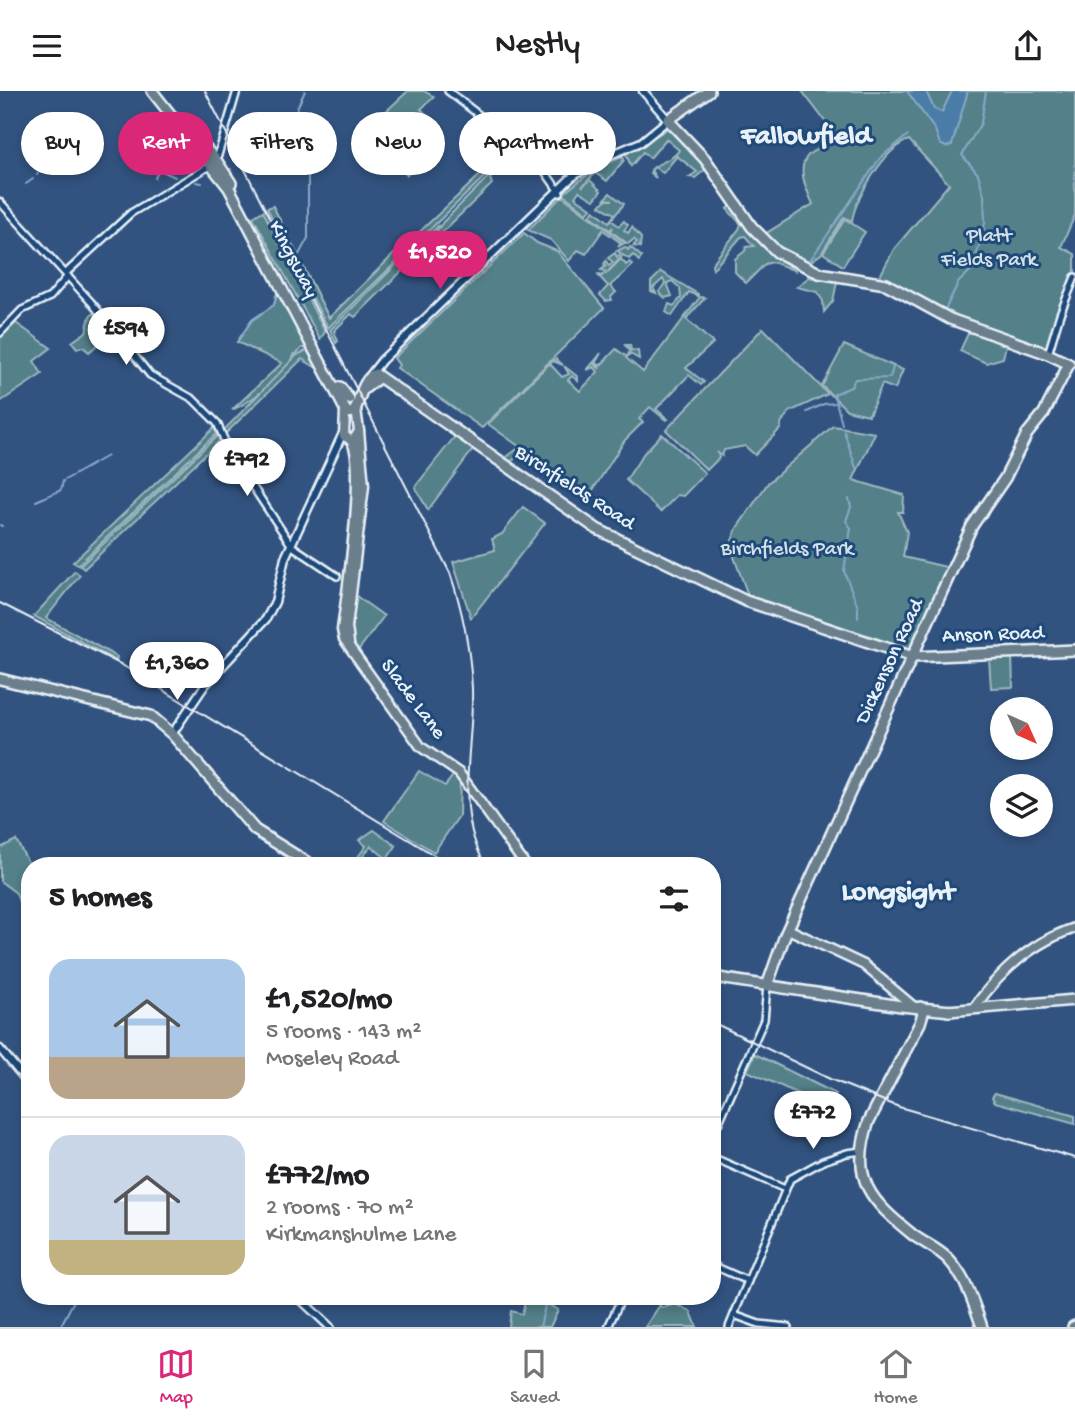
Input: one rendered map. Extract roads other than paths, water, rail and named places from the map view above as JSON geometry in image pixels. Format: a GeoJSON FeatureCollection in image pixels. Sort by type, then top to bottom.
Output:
{"type":"FeatureCollection","features":[{"type":"Feature","properties":{"kind":"highway","name":"Kingsway"},"geometry":{"type":"LineString","coordinates":[[152,91],[169,112]]}},
{"type":"Feature","properties":{"kind":"highway","name":"Kingsway"},"geometry":{"type":"LineString","coordinates":[[159,91],[176,112]]}},
{"type":"Feature","properties":{"kind":"highway"},"geometry":{"type":"LineString","coordinates":[[709,91],[670,121],[709,164],[764,241],[782,255],[819,273],[886,284],[950,319],[1048,354],[1072,366]]}},
{"type":"Feature","properties":{"kind":"highway","name":"Kingsway"},"geometry":{"type":"LineString","coordinates":[[213,165],[229,188],[347,404]]}},
{"type":"Feature","properties":{"kind":"highway","name":"Kingsway"},"geometry":{"type":"LineString","coordinates":[[213,166],[314,344]]}},
{"type":"Feature","properties":{"kind":"highway","name":"Dickenson Road"},"geometry":{"type":"LineString","coordinates":[[767,986],[770,970],[788,929],[980,510],[1005,478],[1024,438],[1044,413],[1072,366]]}},
{"type":"Feature","properties":{"kind":"highway"},"geometry":{"type":"LineString","coordinates":[[363,391],[356,408],[347,404],[375,377]]}},
{"type":"Feature","properties":{"kind":"highway","name":"Birchfields Road"},"geometry":{"type":"LineString","coordinates":[[375,377],[388,383],[598,530],[746,601],[913,657]]}},
{"type":"Feature","properties":{"kind":"highway","name":"Anson Road"},"geometry":{"type":"LineString","coordinates":[[913,657],[1075,650]]}},
{"type":"Feature","properties":{"kind":"highway"},"geometry":{"type":"LineString","coordinates":[[0,679],[150,716],[172,734],[255,830],[298,857]]}},
{"type":"Feature","properties":{"kind":"highway"},"geometry":{"type":"LineString","coordinates":[[721,978],[876,1002],[916,1011],[1075,1000]]}},
{"type":"Feature","properties":{"kind":"highway"},"geometry":{"type":"LineString","coordinates":[[916,1011],[913,1034],[864,1137],[864,1177],[874,1199],[886,1214],[954,1266],[982,1327]]}},
{"type":"Feature","properties":{"kind":"highway"},"geometry":{"type":"LineString","coordinates":[[909,1231],[938,1244],[958,1261],[974,1289],[988,1327]]}},
{"type":"Feature","properties":{"kind":"main road"},"geometry":{"type":"LineString","coordinates":[[375,377],[382,360],[559,192],[614,154],[670,121],[643,91]]}},
{"type":"Feature","properties":{"kind":"main road","name":"Kingsway"},"geometry":{"type":"LineString","coordinates":[[347,404],[345,438],[350,441],[355,451],[357,487],[350,579]]}},
{"type":"Feature","properties":{"kind":"main road"},"geometry":{"type":"LineString","coordinates":[[350,579],[364,486],[356,408]]}},
{"type":"Feature","properties":{"kind":"main road"},"geometry":{"type":"LineString","coordinates":[[172,734],[205,685],[266,619],[277,595],[281,570],[345,430]]}},
{"type":"Feature","properties":{"kind":"main road"},"geometry":{"type":"LineString","coordinates":[[339,447],[356,438],[359,431]]}},
{"type":"Feature","properties":{"kind":"main road","name":"Slade Lane"},"geometry":{"type":"LineString","coordinates":[[350,579],[345,630],[352,649],[421,747],[459,773],[520,857]]}},
{"type":"Feature","properties":{"kind":"main road"},"geometry":{"type":"LineString","coordinates":[[795,915],[795,925],[803,935]]}},
{"type":"Feature","properties":{"kind":"main road"},"geometry":{"type":"LineString","coordinates":[[978,1008],[986,993],[1025,953],[1047,938],[1075,928]]}},
{"type":"Feature","properties":{"kind":"main road"},"geometry":{"type":"LineString","coordinates":[[788,929],[864,965],[916,1011]]}},
{"type":"Feature","properties":{"kind":"main road"},"geometry":{"type":"LineString","coordinates":[[0,1049],[21,1074]]}},
{"type":"Feature","properties":{"kind":"main road"},"geometry":{"type":"LineString","coordinates":[[307,1305],[330,1327]]}},
{"type":"Feature","properties":{"kind":"street"},"geometry":{"type":"LineString","coordinates":[[213,158],[220,147],[237,91]]}},
{"type":"Feature","properties":{"kind":"street"},"geometry":{"type":"LineString","coordinates":[[448,91],[537,159],[559,192]]}},
{"type":"Feature","properties":{"kind":"street"},"geometry":{"type":"LineString","coordinates":[[0,333],[22,310],[54,294],[67,275],[131,213],[194,175]]}},
{"type":"Feature","properties":{"kind":"street"},"geometry":{"type":"LineString","coordinates":[[0,202],[67,275],[150,375],[194,399],[218,425],[229,451],[292,546],[337,576]]}},
{"type":"Feature","properties":{"kind":"street"},"geometry":{"type":"LineString","coordinates":[[1048,354],[1059,314],[1075,277]]}},
{"type":"Feature","properties":{"kind":"street"},"geometry":{"type":"LineString","coordinates":[[721,1118],[764,1020],[767,986]]}},
{"type":"Feature","properties":{"kind":"street"},"geometry":{"type":"LineString","coordinates":[[847,1153],[864,1137]]}},
{"type":"Feature","properties":{"kind":"street"},"geometry":{"type":"LineString","coordinates":[[729,1327],[785,1189],[799,1172],[847,1153],[862,1151]]}},
{"type":"Feature","properties":{"kind":"street"},"geometry":{"type":"LineString","coordinates":[[721,1161],[785,1189]]}},
{"type":"Feature","properties":{"kind":"street"},"geometry":{"type":"LineString","coordinates":[[721,1269],[748,1281]]}},
{"type":"Feature","properties":{"kind":"street"},"geometry":{"type":"LineString","coordinates":[[608,1327],[618,1305]]}},
{"type":"Feature","properties":{"kind":"street"},"geometry":{"type":"LineString","coordinates":[[734,1315],[759,1324],[788,1327]]}},
{"type":"Feature","properties":{"kind":"water"},"geometry":{"type":"Polygon","coordinates":[[[907,91],[926,91],[934,109],[942,112],[952,91],[968,91],[952,145],[946,147],[940,144],[935,130],[907,91]]]}},
{"type":"Feature","properties":{"kind":"waterway"},"geometry":{"type":"LineString","coordinates":[[296,112],[305,91]]}},
{"type":"Feature","properties":{"kind":"waterway"},"geometry":{"type":"LineString","coordinates":[[944,312],[958,283],[973,268],[985,223],[984,195],[978,174],[962,155],[981,123],[986,91]]}},
{"type":"Feature","properties":{"kind":"waterway"},"geometry":{"type":"LineString","coordinates":[[809,262],[880,158],[908,135]]}},
{"type":"Feature","properties":{"kind":"waterway"},"geometry":{"type":"LineString","coordinates":[[171,175],[175,177]]}},
{"type":"Feature","properties":{"kind":"waterway"},"geometry":{"type":"LineString","coordinates":[[297,258],[308,238],[308,175]]}},
{"type":"Feature","properties":{"kind":"waterway"},"geometry":{"type":"LineString","coordinates":[[26,184],[33,179]]}},
{"type":"Feature","properties":{"kind":"waterway"},"geometry":{"type":"LineString","coordinates":[[196,182],[202,183]]}},
{"type":"Feature","properties":{"kind":"waterway"},"geometry":{"type":"LineString","coordinates":[[240,338],[252,320],[274,305],[276,295]]}},
{"type":"Feature","properties":{"kind":"waterway"},"geometry":{"type":"LineString","coordinates":[[842,424],[834,394],[851,387],[855,379],[890,378],[893,367]]}},
{"type":"Feature","properties":{"kind":"waterway"},"geometry":{"type":"LineString","coordinates":[[807,412],[824,404],[835,403]]}},
{"type":"Feature","properties":{"kind":"waterway"},"geometry":{"type":"LineString","coordinates":[[844,431],[856,468]]}},
{"type":"Feature","properties":{"kind":"waterway"},"geometry":{"type":"LineString","coordinates":[[36,501],[61,490],[63,481],[107,456]]}},
{"type":"Feature","properties":{"kind":"waterway"},"geometry":{"type":"LineString","coordinates":[[849,499],[851,507],[846,521],[851,528],[844,571],[858,607],[858,618]]}},
{"type":"Feature","properties":{"kind":"waterway"},"geometry":{"type":"LineString","coordinates":[[60,1327],[72,1305]]}},
{"type":"Feature","properties":{"kind":"waterway"},"geometry":{"type":"LineString","coordinates":[[540,1327],[544,1305]]}},
{"type":"Feature","properties":{"kind":"railway"},"geometry":{"type":"LineString","coordinates":[[205,91],[450,573],[468,644],[472,688],[468,801],[470,823],[482,857]]}},
{"type":"Feature","properties":{"kind":"railway"},"geometry":{"type":"LineString","coordinates":[[0,603],[122,665],[437,857]]}},
{"type":"Feature","properties":{"kind":"railway"},"geometry":{"type":"LineString","coordinates":[[721,1026],[830,1079],[899,1107],[1075,1158]]}},
{"type":"Feature","properties":{"kind":"district","name":"Fallowfield"},"geometry":{"type":"Point","coordinates":[806,137]}},
{"type":"Feature","properties":{"kind":"district","name":"Longsight"},"geometry":{"type":"Point","coordinates":[898,893]}},
{"type":"Feature","properties":{"kind":"park label","name":"Platt Fields Park"},"geometry":{"type":"Point","coordinates":[989,249]}},
{"type":"Feature","properties":{"kind":"park label","name":"Birchfields Park"},"geometry":{"type":"Point","coordinates":[787,550]}}]}
